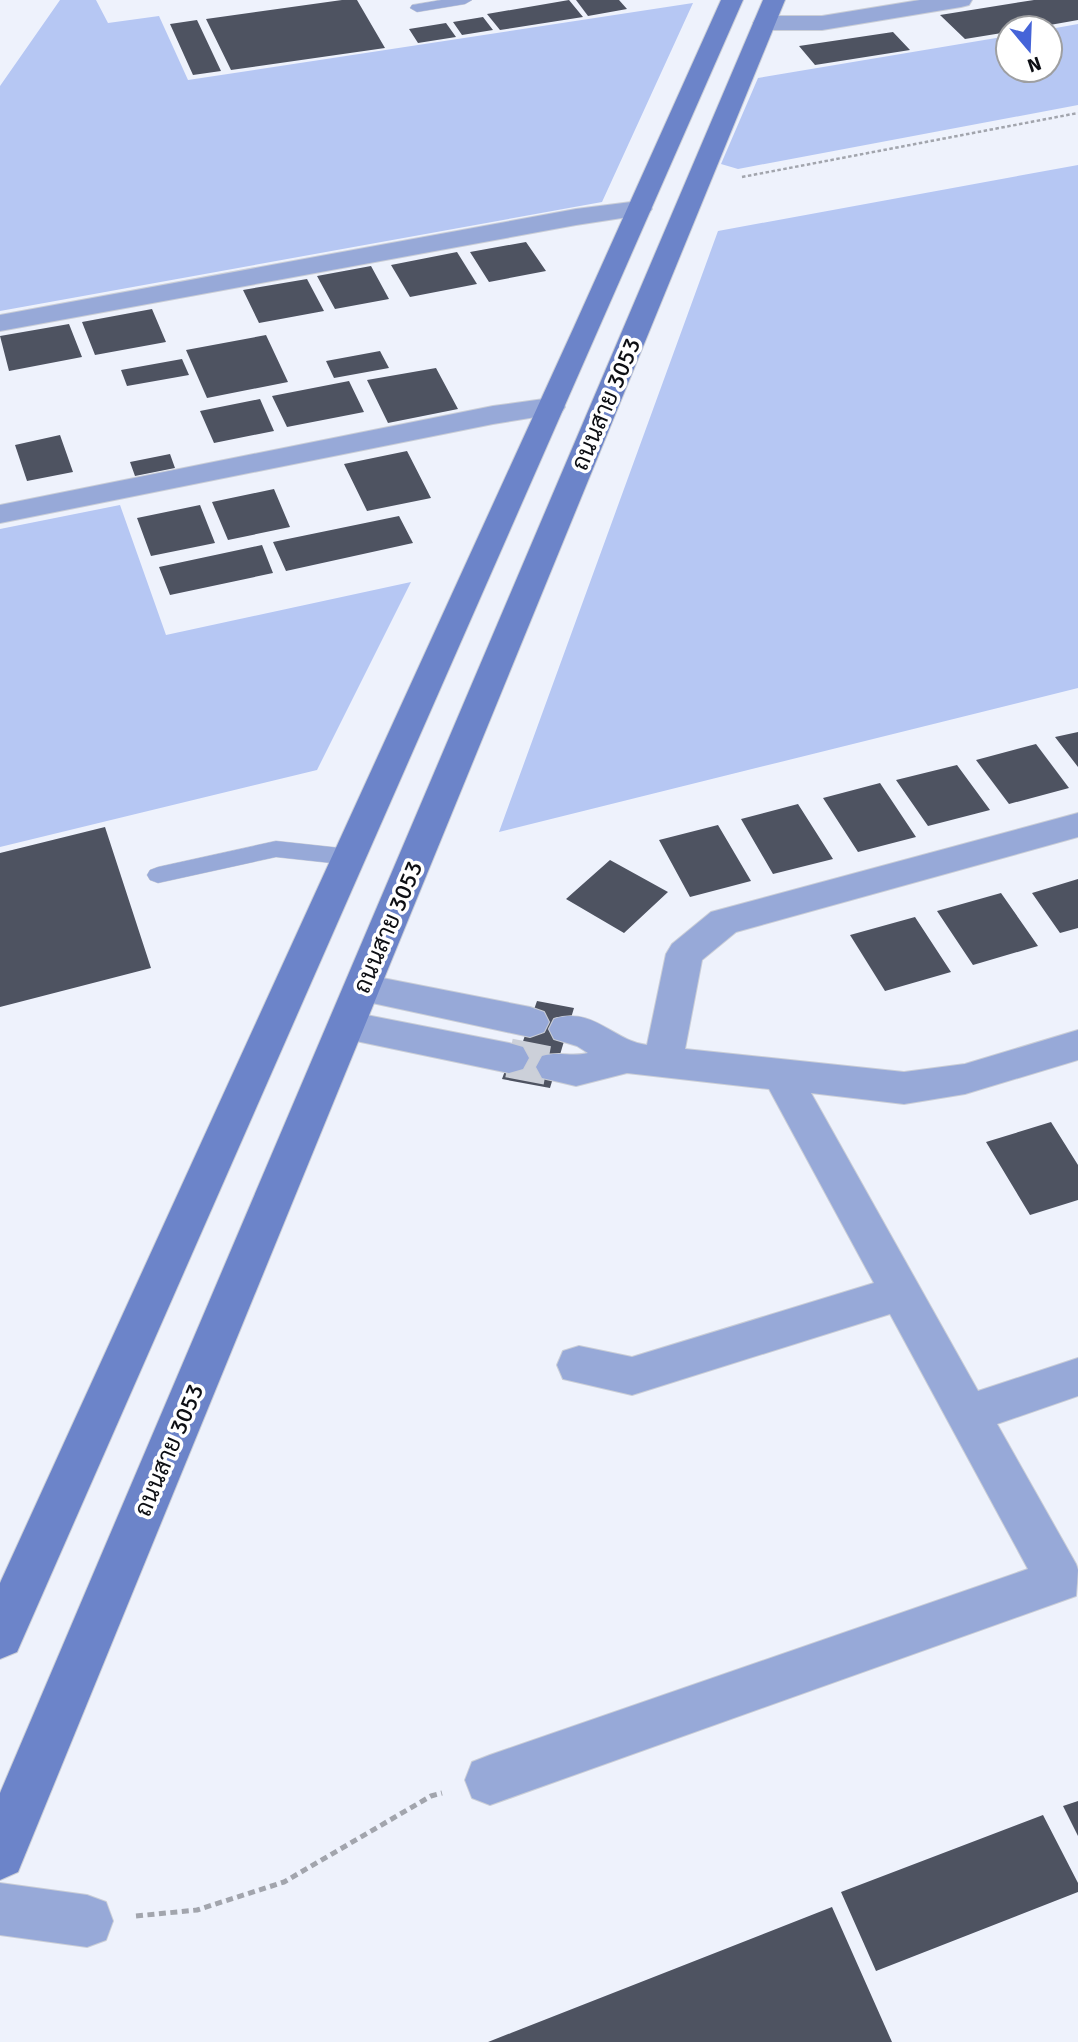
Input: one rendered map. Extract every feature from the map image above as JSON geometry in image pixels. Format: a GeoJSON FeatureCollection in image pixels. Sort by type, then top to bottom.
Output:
{"type":"FeatureCollection","features":[{"type":"Feature","properties":{"kind":"main road","name":"ถนนสาย 3053"},"geometry":{"type":"LineString","coordinates":[[0,1636],[732,0]]}},
{"type":"Feature","properties":{"kind":"main road","name":"ถนนสาย 3053"},"geometry":{"type":"LineString","coordinates":[[0,1854],[769,11]]}},
{"type":"Feature","properties":{"kind":"street"},"geometry":{"type":"LineString","coordinates":[[769,11],[822,23],[961,0]]}},
{"type":"Feature","properties":{"kind":"street"},"geometry":{"type":"LineString","coordinates":[[0,323],[576,217],[639,209]]}},
{"type":"Feature","properties":{"kind":"street"},"geometry":{"type":"LineString","coordinates":[[0,514],[480,417],[551,407]]}},
{"type":"Feature","properties":{"kind":"street"},"geometry":{"type":"LineString","coordinates":[[645,1060],[685,954],[724,922],[1078,825]]}},
{"type":"Feature","properties":{"kind":"street"},"geometry":{"type":"LineString","coordinates":[[362,988],[530,1022]]}},
{"type":"Feature","properties":{"kind":"street"},"geometry":{"type":"LineString","coordinates":[[346,1026],[509,1058]]}},
{"type":"Feature","properties":{"kind":"street"},"geometry":{"type":"LineString","coordinates":[[568,1029],[588,1034],[645,1060]]}},
{"type":"Feature","properties":{"kind":"street"},"geometry":{"type":"LineString","coordinates":[[556,1067],[576,1071],[645,1060],[904,1088],[964,1079],[1078,1045]]}},
{"type":"Feature","properties":{"kind":"street"},"geometry":{"type":"LineString","coordinates":[[490,1780],[1059,1580],[781,1075]]}},
{"type":"Feature","properties":{"kind":"street"},"geometry":{"type":"LineString","coordinates":[[579,1365],[632,1376],[901,1293]]}},
{"type":"Feature","properties":{"kind":"street"},"geometry":{"type":"LineString","coordinates":[[968,1414],[1078,1377]]}},
{"type":"Feature","properties":{"kind":"street"},"geometry":{"type":"LineString","coordinates":[[0,1909],[87,1921]]}},
{"type":"Feature","properties":{"kind":"lane"},"geometry":{"type":"LineString","coordinates":[[417,8],[465,0]]}},
{"type":"Feature","properties":{"kind":"lane"},"geometry":{"type":"LineString","coordinates":[[158,874],[276,849],[350,857]]}},
{"type":"Feature","properties":{"kind":"path"},"geometry":{"type":"LineString","coordinates":[[698,185],[1078,113]]}},
{"type":"Feature","properties":{"kind":"path"},"geometry":{"type":"LineString","coordinates":[[87,1921],[197,1910],[284,1882],[431,1796],[490,1780]]}},
{"type":"Feature","properties":{"kind":"shaded area"},"geometry":{"type":"Polygon","coordinates":[[[60,0],[96,0],[108,23],[159,16],[188,80],[693,3],[602,202],[0,311],[0,86],[60,0]]]}},
{"type":"Feature","properties":{"kind":"shaded area"},"geometry":{"type":"Polygon","coordinates":[[[1078,24],[1078,105],[738,169],[721,164],[758,78],[994,38],[994,84],[1064,84],[1064,26],[1078,24]]]}},
{"type":"Feature","properties":{"kind":"shaded area"},"geometry":{"type":"Polygon","coordinates":[[[1078,165],[1078,688],[499,832],[718,231],[1078,165]]]}},
{"type":"Feature","properties":{"kind":"shaded area"},"geometry":{"type":"Polygon","coordinates":[[[120,505],[166,635],[411,582],[317,770],[0,847],[0,529],[120,505]]]}},
{"type":"Feature","properties":{"kind":"building"},"geometry":{"type":"Polygon","coordinates":[[[357,0],[385,48],[231,70],[206,19],[357,0]]]}},
{"type":"Feature","properties":{"kind":"building"},"geometry":{"type":"Polygon","coordinates":[[[569,0],[583,17],[500,30],[487,14],[569,0]]]}},
{"type":"Feature","properties":{"kind":"building"},"geometry":{"type":"Polygon","coordinates":[[[576,0],[619,0],[627,9],[588,16],[576,0]]]}},
{"type":"Feature","properties":{"kind":"building"},"geometry":{"type":"Polygon","coordinates":[[[1034,0],[1078,0],[1078,20],[1064,22],[1064,14],[994,14],[994,34],[965,39],[940,15],[1034,0]]]}},
{"type":"Feature","properties":{"kind":"building"},"geometry":{"type":"Polygon","coordinates":[[[483,17],[493,30],[462,35],[453,22],[483,17]]]}},
{"type":"Feature","properties":{"kind":"building"},"geometry":{"type":"Polygon","coordinates":[[[197,20],[221,71],[193,75],[170,24],[197,20]]]}},
{"type":"Feature","properties":{"kind":"building"},"geometry":{"type":"Polygon","coordinates":[[[446,23],[456,37],[418,43],[409,29],[446,23]]]}},
{"type":"Feature","properties":{"kind":"building"},"geometry":{"type":"Polygon","coordinates":[[[893,32],[910,50],[815,65],[799,46],[893,32]]]}},
{"type":"Feature","properties":{"kind":"building"},"geometry":{"type":"Polygon","coordinates":[[[526,242],[546,271],[489,282],[470,252],[526,242]]]}},
{"type":"Feature","properties":{"kind":"building"},"geometry":{"type":"Polygon","coordinates":[[[457,252],[477,284],[410,297],[391,265],[457,252]]]}},
{"type":"Feature","properties":{"kind":"building"},"geometry":{"type":"Polygon","coordinates":[[[371,266],[389,299],[335,309],[317,276],[371,266]]]}},
{"type":"Feature","properties":{"kind":"building"},"geometry":{"type":"Polygon","coordinates":[[[307,279],[324,311],[259,323],[243,290],[307,279]]]}},
{"type":"Feature","properties":{"kind":"building"},"geometry":{"type":"Polygon","coordinates":[[[152,309],[166,342],[95,355],[82,322],[152,309]]]}},
{"type":"Feature","properties":{"kind":"building"},"geometry":{"type":"Polygon","coordinates":[[[69,324],[82,357],[9,371],[0,336],[69,324]]]}},
{"type":"Feature","properties":{"kind":"building"},"geometry":{"type":"Polygon","coordinates":[[[266,335],[288,382],[207,398],[186,350],[266,335]]]}},
{"type":"Feature","properties":{"kind":"building"},"geometry":{"type":"Polygon","coordinates":[[[380,351],[389,368],[334,378],[326,361],[380,351]]]}},
{"type":"Feature","properties":{"kind":"building"},"geometry":{"type":"Polygon","coordinates":[[[182,359],[189,375],[127,386],[121,370],[182,359]]]}},
{"type":"Feature","properties":{"kind":"building"},"geometry":{"type":"Polygon","coordinates":[[[436,368],[458,409],[388,423],[367,380],[436,368]]]}},
{"type":"Feature","properties":{"kind":"building"},"geometry":{"type":"Polygon","coordinates":[[[349,381],[364,412],[287,427],[272,396],[349,381]]]}},
{"type":"Feature","properties":{"kind":"building"},"geometry":{"type":"Polygon","coordinates":[[[260,399],[274,431],[214,443],[200,411],[260,399]]]}},
{"type":"Feature","properties":{"kind":"building"},"geometry":{"type":"Polygon","coordinates":[[[60,435],[73,472],[27,481],[15,445],[60,435]]]}},
{"type":"Feature","properties":{"kind":"building"},"geometry":{"type":"Polygon","coordinates":[[[407,451],[431,498],[367,511],[344,464],[407,451]]]}},
{"type":"Feature","properties":{"kind":"building"},"geometry":{"type":"Polygon","coordinates":[[[170,454],[175,468],[135,476],[130,462],[170,454]]]}},
{"type":"Feature","properties":{"kind":"building"},"geometry":{"type":"Polygon","coordinates":[[[274,489],[290,527],[228,540],[212,502],[274,489]]]}},
{"type":"Feature","properties":{"kind":"building"},"geometry":{"type":"Polygon","coordinates":[[[200,505],[215,543],[151,556],[137,518],[200,505]]]}},
{"type":"Feature","properties":{"kind":"building"},"geometry":{"type":"Polygon","coordinates":[[[399,516],[413,543],[286,571],[273,542],[399,516]]]}},
{"type":"Feature","properties":{"kind":"building"},"geometry":{"type":"Polygon","coordinates":[[[262,545],[273,573],[170,595],[159,567],[262,545]]]}},
{"type":"Feature","properties":{"kind":"building"},"geometry":{"type":"Polygon","coordinates":[[[1078,732],[1078,767],[1055,737],[1078,732]]]}},
{"type":"Feature","properties":{"kind":"building"},"geometry":{"type":"Polygon","coordinates":[[[1036,744],[1069,788],[1009,804],[976,760],[1036,744]]]}},
{"type":"Feature","properties":{"kind":"building"},"geometry":{"type":"Polygon","coordinates":[[[957,765],[990,810],[928,826],[896,780],[957,765]]]}},
{"type":"Feature","properties":{"kind":"building"},"geometry":{"type":"Polygon","coordinates":[[[880,783],[916,837],[858,852],[823,798],[880,783]]]}},
{"type":"Feature","properties":{"kind":"building"},"geometry":{"type":"Polygon","coordinates":[[[798,804],[833,859],[773,874],[741,819],[798,804]]]}},
{"type":"Feature","properties":{"kind":"building"},"geometry":{"type":"Polygon","coordinates":[[[718,825],[751,881],[690,897],[659,840],[718,825]]]}},
{"type":"Feature","properties":{"kind":"building"},"geometry":{"type":"Polygon","coordinates":[[[105,827],[151,968],[0,1007],[0,853],[105,827]]]}},
{"type":"Feature","properties":{"kind":"building"},"geometry":{"type":"Polygon","coordinates":[[[610,860],[668,892],[624,933],[566,899],[610,860]]]}},
{"type":"Feature","properties":{"kind":"building"},"geometry":{"type":"Polygon","coordinates":[[[1078,879],[1078,928],[1060,933],[1032,893],[1078,879]]]}},
{"type":"Feature","properties":{"kind":"building"},"geometry":{"type":"Polygon","coordinates":[[[1001,893],[1038,946],[973,965],[937,911],[1001,893]]]}},
{"type":"Feature","properties":{"kind":"building"},"geometry":{"type":"Polygon","coordinates":[[[915,917],[951,972],[885,991],[850,935],[915,917]]]}},
{"type":"Feature","properties":{"kind":"building"},"geometry":{"type":"Polygon","coordinates":[[[537,1001],[574,1008],[550,1088],[502,1079],[515,1043],[522,1044],[537,1001]]]}},
{"type":"Feature","properties":{"kind":"building"},"geometry":{"type":"Polygon","coordinates":[[[1051,1122],[1078,1165],[1078,1200],[1030,1215],[986,1142],[1051,1122]]]}},
{"type":"Feature","properties":{"kind":"building"},"geometry":{"type":"Polygon","coordinates":[[[1078,1801],[1078,1836],[1063,1806],[1078,1801]]]}},
{"type":"Feature","properties":{"kind":"building"},"geometry":{"type":"Polygon","coordinates":[[[1043,1815],[1078,1883],[1078,1892],[876,1971],[841,1892],[1043,1815]]]}},
{"type":"Feature","properties":{"kind":"building"},"geometry":{"type":"Polygon","coordinates":[[[832,1907],[892,2042],[488,2042],[832,1907]]]}},
{"type":"Feature","properties":{"kind":"tunnel"},"geometry":{"type":"LineString","coordinates":[[509,1058],[556,1067]]}}]}
